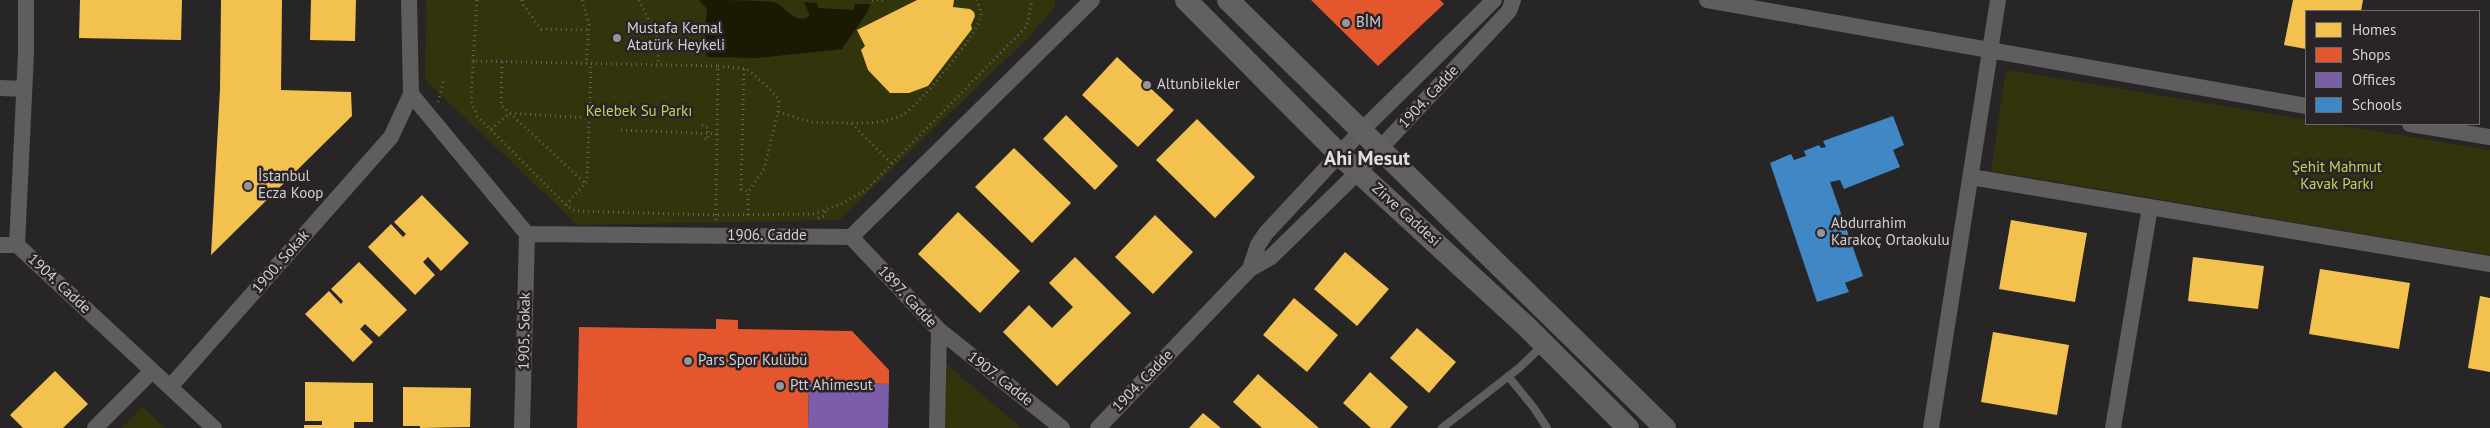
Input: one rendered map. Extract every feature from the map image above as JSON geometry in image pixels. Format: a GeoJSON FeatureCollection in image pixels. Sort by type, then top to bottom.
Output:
{"type":"FeatureCollection","features":[{"type":"Feature","properties":{"kind":"main road","name":"Zirve Caddesi"},"geometry":{"type":"LineString","coordinates":[[1186,0],[1339,154],[1545,344],[1628,428]]}},
{"type":"Feature","properties":{"kind":"main road","name":"Zirve Caddesi"},"geometry":{"type":"LineString","coordinates":[[1228,0],[1665,428]]}},
{"type":"Feature","properties":{"kind":"street","name":"1904. Cadde"},"geometry":{"type":"LineString","coordinates":[[26,0],[17,245],[214,428]]}},
{"type":"Feature","properties":{"kind":"street"},"geometry":{"type":"LineString","coordinates":[[409,0],[411,94],[527,234]]}},
{"type":"Feature","properties":{"kind":"street"},"geometry":{"type":"LineString","coordinates":[[850,237],[1092,0]]}},
{"type":"Feature","properties":{"kind":"street","name":"1904. Cadde"},"geometry":{"type":"LineString","coordinates":[[1250,269],[1258,244],[1266,232],[1360,131],[1494,0]]}},
{"type":"Feature","properties":{"kind":"street","name":"1904. Cadde"},"geometry":{"type":"LineString","coordinates":[[1098,428],[1250,269],[1270,257],[1380,150],[1509,11],[1513,0]]}},
{"type":"Feature","properties":{"kind":"street"},"geometry":{"type":"LineString","coordinates":[[1707,0],[2305,106]]}},
{"type":"Feature","properties":{"kind":"street"},"geometry":{"type":"LineString","coordinates":[[1931,428],[1998,0]]}},
{"type":"Feature","properties":{"kind":"street"},"geometry":{"type":"LineString","coordinates":[[0,88],[24,89]]}},
{"type":"Feature","properties":{"kind":"street","name":"1900. Sokak"},"geometry":{"type":"LineString","coordinates":[[170,387],[391,137],[411,94]]}},
{"type":"Feature","properties":{"kind":"street"},"geometry":{"type":"LineString","coordinates":[[2416,125],[2490,137]]}},
{"type":"Feature","properties":{"kind":"street"},"geometry":{"type":"LineString","coordinates":[[1971,177],[2490,264]]}},
{"type":"Feature","properties":{"kind":"street"},"geometry":{"type":"LineString","coordinates":[[2113,428],[2150,207]]}},
{"type":"Feature","properties":{"kind":"street","name":"1906. Cadde"},"geometry":{"type":"LineString","coordinates":[[527,234],[850,237]]}},
{"type":"Feature","properties":{"kind":"street","name":"1905. Sokak"},"geometry":{"type":"LineString","coordinates":[[522,428],[527,234]]}},
{"type":"Feature","properties":{"kind":"street","name":"1897. Cadde"},"geometry":{"type":"LineString","coordinates":[[850,237],[938,330],[937,428]]}},
{"type":"Feature","properties":{"kind":"street"},"geometry":{"type":"LineString","coordinates":[[0,245],[17,245]]}},
{"type":"Feature","properties":{"kind":"street","name":"1907. Cadde"},"geometry":{"type":"LineString","coordinates":[[938,330],[1062,428]]}},
{"type":"Feature","properties":{"kind":"street"},"geometry":{"type":"LineString","coordinates":[[94,428],[152,371]]}},
{"type":"Feature","properties":{"kind":"lane"},"geometry":{"type":"LineString","coordinates":[[1442,428],[1545,344]]}},
{"type":"Feature","properties":{"kind":"lane"},"geometry":{"type":"LineString","coordinates":[[1508,376],[1534,408],[1547,428]]}},
{"type":"Feature","properties":{"kind":"path"},"geometry":{"type":"LineString","coordinates":[[477,0],[473,109],[477,116],[566,205],[575,211],[716,215],[813,214],[841,204],[866,190],[1027,26],[1032,0]]}},
{"type":"Feature","properties":{"kind":"path"},"geometry":{"type":"LineString","coordinates":[[522,0],[522,3],[541,29],[589,30]]}},
{"type":"Feature","properties":{"kind":"path"},"geometry":{"type":"LineString","coordinates":[[582,0],[589,30],[586,64]]}},
{"type":"Feature","properties":{"kind":"path"},"geometry":{"type":"LineString","coordinates":[[639,0],[659,41],[658,66]]}},
{"type":"Feature","properties":{"kind":"path"},"geometry":{"type":"LineString","coordinates":[[872,0],[887,0]]}},
{"type":"Feature","properties":{"kind":"path"},"geometry":{"type":"LineString","coordinates":[[778,112],[811,122],[851,123],[870,123],[904,114],[920,100],[973,34],[981,15],[977,0]]}},
{"type":"Feature","properties":{"kind":"path"},"geometry":{"type":"LineString","coordinates":[[474,61],[718,66],[744,69],[752,73],[770,88],[779,100],[778,112],[764,169],[748,192],[748,214]]}},
{"type":"Feature","properties":{"kind":"path"},"geometry":{"type":"LineString","coordinates":[[502,62],[501,105],[585,183]]}},
{"type":"Feature","properties":{"kind":"path"},"geometry":{"type":"LineString","coordinates":[[566,205],[587,181],[591,64]]}},
{"type":"Feature","properties":{"kind":"path"},"geometry":{"type":"LineString","coordinates":[[714,236],[716,215],[718,66]]}},
{"type":"Feature","properties":{"kind":"path"},"geometry":{"type":"LineString","coordinates":[[744,69],[741,189],[748,192]]}},
{"type":"Feature","properties":{"kind":"path"},"geometry":{"type":"LineString","coordinates":[[491,129],[510,113],[589,118]]}},
{"type":"Feature","properties":{"kind":"path"},"geometry":{"type":"LineString","coordinates":[[851,123],[892,164]]}},
{"type":"Feature","properties":{"kind":"path"},"geometry":{"type":"LineString","coordinates":[[702,125],[708,128],[708,139],[703,139]]}},
{"type":"Feature","properties":{"kind":"path"},"geometry":{"type":"LineString","coordinates":[[621,130],[717,134]]}},
{"type":"Feature","properties":{"kind":"green space","name":"Kelebek Su Parkı"},"geometry":{"type":"Polygon","coordinates":[[[426,0],[1055,0],[1055,7],[1028,38],[839,220],[578,225],[425,80],[426,0]]]}},
{"type":"Feature","properties":{"kind":"green space","name":"Şehit Mahmut Kavak Parkı"},"geometry":{"type":"Polygon","coordinates":[[[2006,70],[2305,120],[2305,125],[2337,125],[2490,150],[2490,255],[1991,171],[2006,70]]]}},
{"type":"Feature","properties":{"kind":"green space"},"geometry":{"type":"Polygon","coordinates":[[[946,364],[1022,428],[943,428],[946,364]]]}},
{"type":"Feature","properties":{"kind":"green space"},"geometry":{"type":"Polygon","coordinates":[[[143,407],[165,428],[121,428],[143,407]]]}},
{"type":"Feature","properties":{"kind":"shaded area"},"geometry":{"type":"Polygon","coordinates":[[[699,0],[772,2],[777,3],[792,16],[800,19],[810,16],[804,2],[817,3],[818,8],[854,10],[855,4],[870,4],[868,11],[842,49],[758,58],[707,57],[704,42],[707,9],[699,0]]]}},
{"type":"Feature","properties":{"kind":"building: Homes"},"geometry":{"type":"Polygon","coordinates":[[[80,0],[182,0],[181,40],[79,38],[80,0]]]}},
{"type":"Feature","properties":{"kind":"building: Homes","name":"İstanbul Ecza Koop"},"geometry":{"type":"Polygon","coordinates":[[[221,0],[282,0],[281,90],[351,92],[352,116],[211,255],[220,89],[221,0]]]}},
{"type":"Feature","properties":{"kind":"building: Homes"},"geometry":{"type":"Polygon","coordinates":[[[311,0],[356,0],[355,41],[310,40],[311,0]]]}},
{"type":"Feature","properties":{"kind":"building: Homes"},"geometry":{"type":"Polygon","coordinates":[[[917,0],[954,0],[953,7],[970,9],[974,12],[972,29],[928,86],[909,93],[890,93],[868,70],[861,50],[865,46],[857,30],[917,0]]]}},
{"type":"Feature","properties":{"kind":"building: Homes"},"geometry":{"type":"Polygon","coordinates":[[[2293,0],[2363,0],[2361,10],[2305,10],[2305,49],[2284,45],[2293,0]]]}},
{"type":"Feature","properties":{"kind":"building: Homes"},"geometry":{"type":"Polygon","coordinates":[[[1117,57],[1174,110],[1138,147],[1082,95],[1117,57]]]}},
{"type":"Feature","properties":{"kind":"building: Homes"},"geometry":{"type":"Polygon","coordinates":[[[1066,115],[1118,166],[1095,190],[1043,139],[1066,115]]]}},
{"type":"Feature","properties":{"kind":"building: Homes"},"geometry":{"type":"Polygon","coordinates":[[[1197,119],[1255,177],[1215,218],[1156,160],[1197,119]]]}},
{"type":"Feature","properties":{"kind":"building: Homes"},"geometry":{"type":"Polygon","coordinates":[[[1014,148],[1071,203],[1032,243],[975,187],[1014,148]]]}},
{"type":"Feature","properties":{"kind":"building: Homes"},"geometry":{"type":"Polygon","coordinates":[[[422,195],[469,243],[441,271],[428,257],[423,262],[435,275],[415,295],[368,247],[391,224],[403,237],[406,234],[394,222],[422,195]]]}},
{"type":"Feature","properties":{"kind":"building: Homes"},"geometry":{"type":"Polygon","coordinates":[[[958,212],[1020,271],[980,313],[918,254],[958,212]]]}},
{"type":"Feature","properties":{"kind":"building: Homes"},"geometry":{"type":"Polygon","coordinates":[[[1155,215],[1193,252],[1153,294],[1115,257],[1155,215]]]}},
{"type":"Feature","properties":{"kind":"building: Homes"},"geometry":{"type":"Polygon","coordinates":[[[2011,220],[2087,233],[2075,302],[1999,289],[2011,220]]]}},
{"type":"Feature","properties":{"kind":"building: Homes"},"geometry":{"type":"Polygon","coordinates":[[[1345,252],[1389,289],[1357,326],[1314,289],[1345,252]]]}},
{"type":"Feature","properties":{"kind":"building: Homes"},"geometry":{"type":"Polygon","coordinates":[[[1075,257],[1131,313],[1057,386],[1003,332],[1029,305],[1052,328],[1073,307],[1049,283],[1075,257]]]}},
{"type":"Feature","properties":{"kind":"building: Homes"},"geometry":{"type":"Polygon","coordinates":[[[2193,257],[2264,266],[2258,309],[2188,301],[2193,257]]]}},
{"type":"Feature","properties":{"kind":"building: Homes"},"geometry":{"type":"Polygon","coordinates":[[[359,262],[407,310],[379,337],[365,324],[360,329],[373,342],[353,362],[305,314],[329,291],[341,304],[343,301],[331,289],[359,262]]]}},
{"type":"Feature","properties":{"kind":"building: Homes"},"geometry":{"type":"Polygon","coordinates":[[[2320,269],[2410,283],[2399,349],[2309,334],[2320,269]]]}},
{"type":"Feature","properties":{"kind":"building: Homes"},"geometry":{"type":"Polygon","coordinates":[[[2480,296],[2490,298],[2490,372],[2468,368],[2480,296]]]}},
{"type":"Feature","properties":{"kind":"building: Homes"},"geometry":{"type":"Polygon","coordinates":[[[1294,298],[1338,335],[1307,372],[1263,335],[1294,298]]]}},
{"type":"Feature","properties":{"kind":"building: Homes"},"geometry":{"type":"Polygon","coordinates":[[[1417,328],[1456,362],[1429,393],[1390,358],[1417,328]]]}},
{"type":"Feature","properties":{"kind":"building: Homes"},"geometry":{"type":"Polygon","coordinates":[[[1993,332],[2069,345],[2057,415],[1981,402],[1993,332]]]}},
{"type":"Feature","properties":{"kind":"building: Homes"},"geometry":{"type":"Polygon","coordinates":[[[55,371],[88,404],[63,428],[23,428],[10,415],[55,371]]]}},
{"type":"Feature","properties":{"kind":"building: Homes"},"geometry":{"type":"Polygon","coordinates":[[[1370,372],[1408,407],[1390,428],[1371,428],[1343,403],[1370,372]]]}},
{"type":"Feature","properties":{"kind":"building: Homes"},"geometry":{"type":"Polygon","coordinates":[[[1258,374],[1319,428],[1262,428],[1233,402],[1258,374]]]}},
{"type":"Feature","properties":{"kind":"building: Homes"},"geometry":{"type":"Polygon","coordinates":[[[305,382],[373,383],[373,422],[354,422],[354,428],[304,428],[304,425],[322,425],[322,421],[305,421],[305,382]]]}},
{"type":"Feature","properties":{"kind":"building: Homes"},"geometry":{"type":"Polygon","coordinates":[[[403,387],[471,388],[470,427],[420,428],[420,426],[403,426],[403,387]]]}},
{"type":"Feature","properties":{"kind":"building: Homes"},"geometry":{"type":"Polygon","coordinates":[[[1203,413],[1221,428],[1189,428],[1203,413]]]}},
{"type":"Feature","properties":{"kind":"building: Shops"},"geometry":{"type":"Polygon","coordinates":[[[1311,0],[1440,0],[1444,4],[1378,66],[1311,0]]]}},
{"type":"Feature","properties":{"kind":"building: Shops"},"geometry":{"type":"Polygon","coordinates":[[[716,319],[738,320],[738,329],[852,331],[889,370],[889,384],[809,382],[808,428],[577,428],[579,327],[716,329],[716,319]]]}},
{"type":"Feature","properties":{"kind":"building: Offices"},"geometry":{"type":"Polygon","coordinates":[[[809,382],[889,384],[888,428],[808,428],[809,382]]]}},
{"type":"Feature","properties":{"kind":"building: Schools","name":"Abdurrahim Karakoç Ortaokulu"},"geometry":{"type":"Polygon","coordinates":[[[1893,116],[1904,145],[1893,150],[1900,167],[1844,189],[1840,180],[1830,182],[1863,276],[1845,283],[1849,292],[1817,302],[1770,163],[1791,154],[1794,160],[1806,156],[1804,151],[1819,145],[1821,148],[1826,147],[1823,141],[1893,116]]]}},
{"type":"Feature","properties":{"kind":"place","name":"BİM"},"geometry":{"type":"Point","coordinates":[1346,23]}},
{"type":"Feature","properties":{"kind":"place","name":"Mustafa Kemal Atatürk Heykeli"},"geometry":{"type":"Point","coordinates":[617,38]}},
{"type":"Feature","properties":{"kind":"place","name":"Altunbilekler"},"geometry":{"type":"Point","coordinates":[1147,85]}},
{"type":"Feature","properties":{"kind":"place","name":"İstanbul Ecza Koop"},"geometry":{"type":"Point","coordinates":[248,186]}},
{"type":"Feature","properties":{"kind":"place","name":"Abdurrahim Karakoç Ortaokulu"},"geometry":{"type":"Point","coordinates":[1821,233]}},
{"type":"Feature","properties":{"kind":"place","name":"Pars Spor Kulübü"},"geometry":{"type":"Point","coordinates":[688,361]}},
{"type":"Feature","properties":{"kind":"place","name":"Ptt Ahimesut"},"geometry":{"type":"Point","coordinates":[780,386]}},
{"type":"Feature","properties":{"kind":"district","name":"Ahi Mesut"},"geometry":{"type":"Point","coordinates":[1367,159]}}]}
